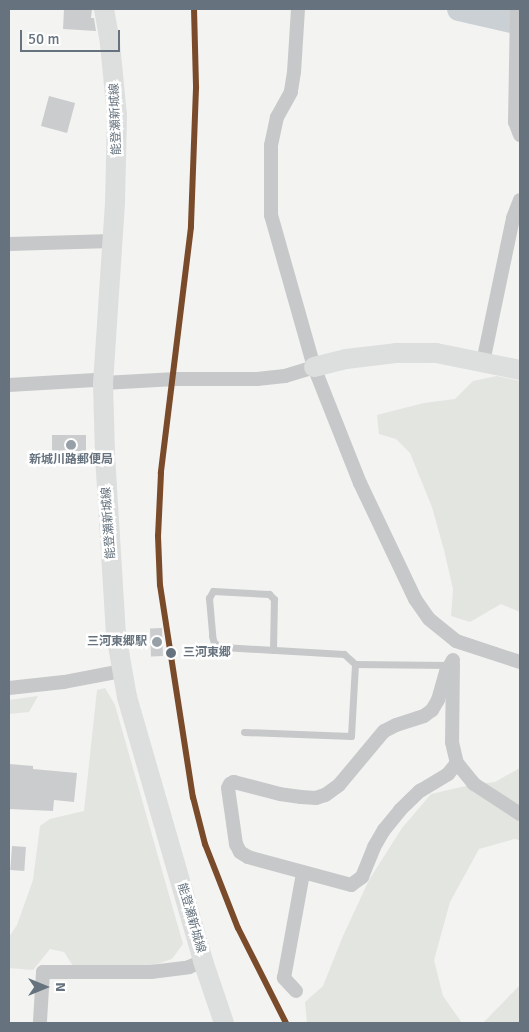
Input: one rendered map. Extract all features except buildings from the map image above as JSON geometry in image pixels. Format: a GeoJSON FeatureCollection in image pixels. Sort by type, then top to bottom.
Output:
{"type":"FeatureCollection","features":[{"type":"Feature","properties":{"kind":"main road","name":"能登瀬新城線"},"geometry":{"type":"LineString","coordinates":[[104,9],[110,44],[117,115],[112,242],[103,383],[105,455],[116,634],[121,671],[203,961],[224,1023]]}},
{"type":"Feature","properties":{"kind":"main road"},"geometry":{"type":"LineString","coordinates":[[314,367],[346,359],[396,353],[436,353],[520,370]]}},
{"type":"Feature","properties":{"kind":"street"},"geometry":{"type":"LineString","coordinates":[[298,9],[291,92],[277,117],[271,145],[271,215],[314,367],[360,483],[415,599],[429,619],[456,641],[520,662]]}},
{"type":"Feature","properties":{"kind":"street"},"geometry":{"type":"LineString","coordinates":[[517,10],[515,122],[520,135]]}},
{"type":"Feature","properties":{"kind":"street"},"geometry":{"type":"LineString","coordinates":[[483,362],[513,218],[520,200]]}},
{"type":"Feature","properties":{"kind":"street"},"geometry":{"type":"LineString","coordinates":[[9,244],[112,242]]}},
{"type":"Feature","properties":{"kind":"street"},"geometry":{"type":"LineString","coordinates":[[9,385],[95,380],[103,383],[176,379],[257,379],[285,376],[314,367]]}},
{"type":"Feature","properties":{"kind":"street"},"geometry":{"type":"LineString","coordinates":[[456,641],[438,700],[432,710],[424,716],[396,724],[384,731],[339,785],[325,795],[316,798],[301,798],[234,782],[230,784],[228,788],[236,844],[240,852],[248,857],[350,885],[362,877],[374,847],[384,830],[400,810],[420,791],[448,774],[457,763]]}},
{"type":"Feature","properties":{"kind":"street"},"geometry":{"type":"LineString","coordinates":[[451,662],[452,742],[457,763],[474,784],[520,814]]}},
{"type":"Feature","properties":{"kind":"street"},"geometry":{"type":"LineString","coordinates":[[9,688],[64,682],[121,671]]}},
{"type":"Feature","properties":{"kind":"street"},"geometry":{"type":"LineString","coordinates":[[296,991],[284,978],[303,873]]}},
{"type":"Feature","properties":{"kind":"street"},"geometry":{"type":"LineString","coordinates":[[40,1021],[43,972],[151,972],[188,967],[203,961]]}},
{"type":"Feature","properties":{"kind":"lane"},"geometry":{"type":"LineString","coordinates":[[273,650],[274,599],[269,594],[213,591],[209,598],[214,643],[222,648],[344,654],[354,664],[451,662]]}},
{"type":"Feature","properties":{"kind":"lane"},"geometry":{"type":"LineString","coordinates":[[244,732],[350,736],[354,664]]}},
{"type":"Feature","properties":{"kind":"shaded area"},"geometry":{"type":"Polygon","coordinates":[[[497,376],[520,381],[520,612],[501,604],[470,622],[451,616],[453,589],[432,507],[410,453],[396,439],[379,434],[377,415],[424,403],[455,399],[473,381],[497,376]]]}},
{"type":"Feature","properties":{"kind":"shaded area"},"geometry":{"type":"Polygon","coordinates":[[[105,688],[115,705],[183,944],[172,959],[136,971],[73,966],[64,952],[50,949],[33,970],[9,968],[9,937],[17,925],[33,880],[40,826],[50,819],[84,811],[97,690],[105,688]]]}},
{"type":"Feature","properties":{"kind":"shaded area"},"geometry":{"type":"Polygon","coordinates":[[[38,696],[29,712],[9,714],[9,700],[38,696]]]}},
{"type":"Feature","properties":{"kind":"shaded area"},"geometry":{"type":"Polygon","coordinates":[[[520,768],[520,840],[514,839],[479,849],[450,902],[434,960],[443,996],[462,1023],[307,1023],[305,1002],[323,986],[343,936],[369,880],[402,828],[431,794],[470,785],[495,782],[520,768]]]}},
{"type":"Feature","properties":{"kind":"shaded area"},"geometry":{"type":"Polygon","coordinates":[[[520,985],[520,1023],[478,1023],[484,1022],[520,985]]]}},
{"type":"Feature","properties":{"kind":"waterway"},"geometry":{"type":"LineString","coordinates":[[459,9],[520,23]]}},
{"type":"Feature","properties":{"kind":"transit line"},"geometry":{"type":"LineString","coordinates":[[194,9],[196,88],[191,227],[161,473],[158,536],[160,585],[193,797],[205,844],[238,928],[286,1023]]}},
{"type":"Feature","properties":{"kind":"place","name":"新城川路郵便局"},"geometry":{"type":"Point","coordinates":[71,445]}},
{"type":"Feature","properties":{"kind":"place","name":"三河東郷駅"},"geometry":{"type":"Point","coordinates":[157,642]}},
{"type":"Feature","properties":{"kind":"place","name":"三河東郷"},"geometry":{"type":"Point","coordinates":[171,653]}}]}
